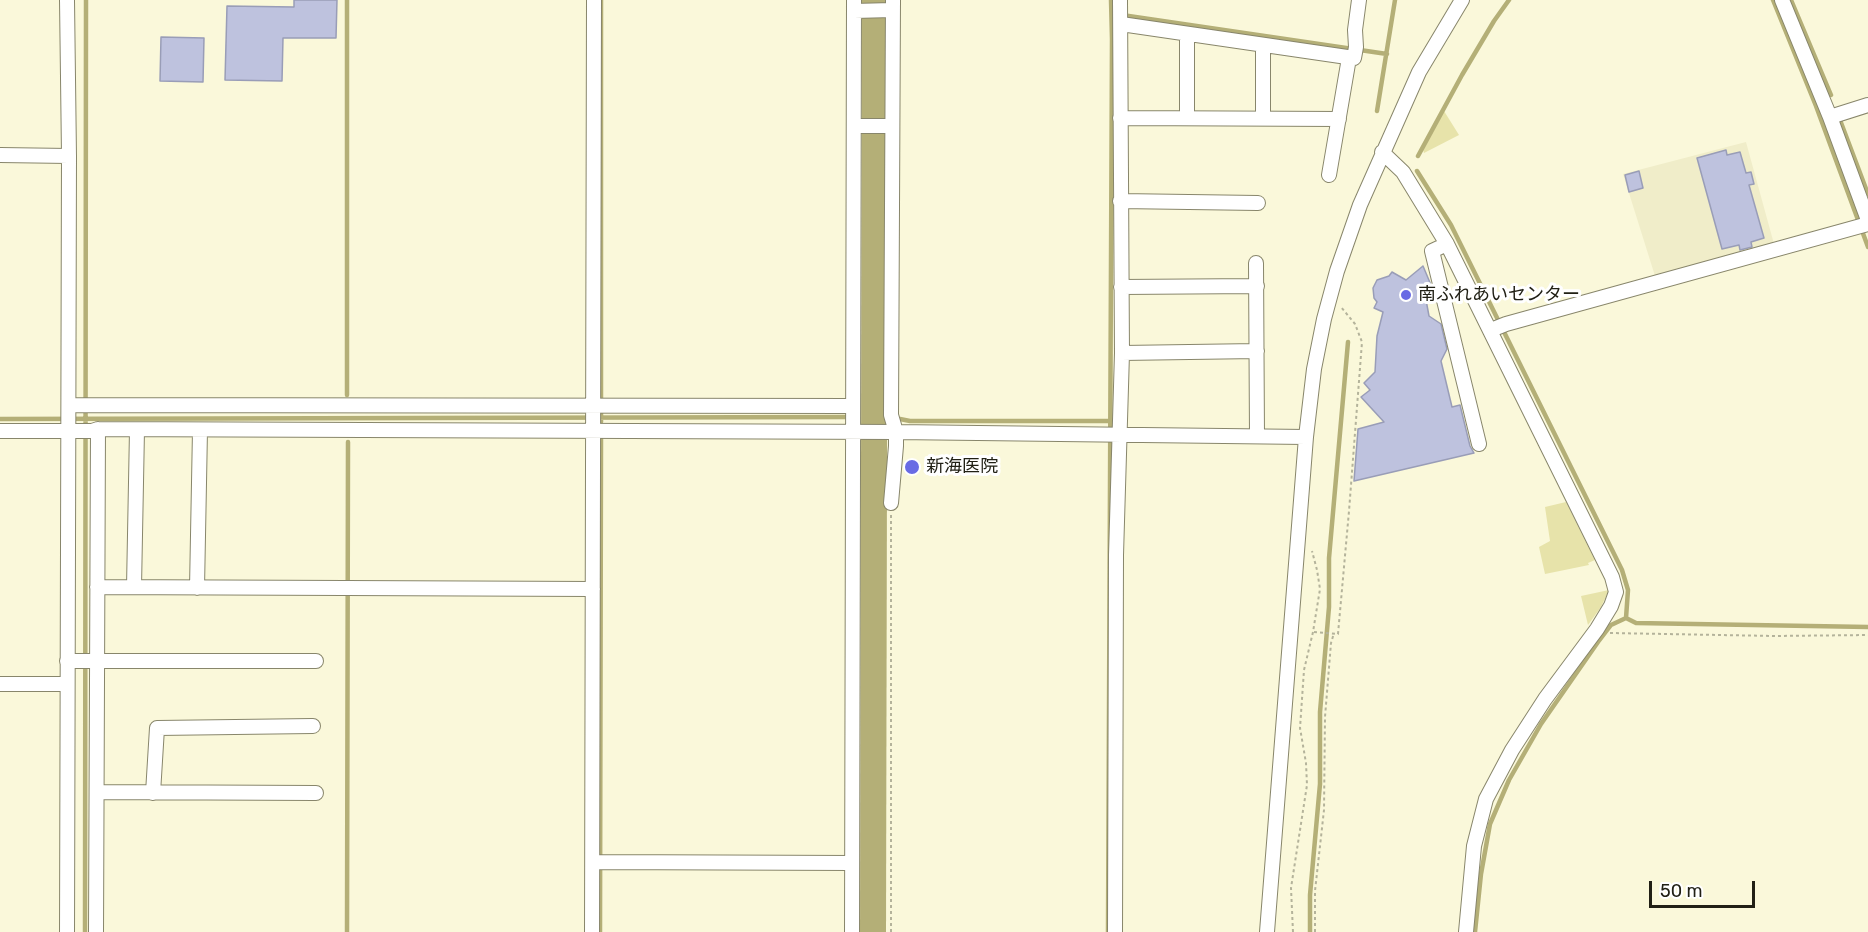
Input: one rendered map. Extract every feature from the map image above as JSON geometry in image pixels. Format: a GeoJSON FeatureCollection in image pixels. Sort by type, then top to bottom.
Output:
{"type":"FeatureCollection","features":[{"type":"Feature","properties":{"kind":"street"},"geometry":{"type":"LineString","coordinates":[[67,0],[69,156],[79,420],[84,661],[97,792],[96,932]]}},
{"type":"Feature","properties":{"kind":"street"},"geometry":{"type":"LineString","coordinates":[[592,932],[598,862],[593,589],[596,414],[594,0]]}},
{"type":"Feature","properties":{"kind":"street"},"geometry":{"type":"LineString","coordinates":[[1329,175],[1354,52],[1359,0]]}},
{"type":"Feature","properties":{"kind":"street"},"geometry":{"type":"LineString","coordinates":[[1267,932],[1306,437],[1314,369],[1326,309],[1359,205],[1382,152],[1419,72],[1462,0]]}},
{"type":"Feature","properties":{"kind":"street"},"geometry":{"type":"LineString","coordinates":[[1498,327],[1864,224],[1830,117],[1782,0]]}},
{"type":"Feature","properties":{"kind":"street"},"geometry":{"type":"LineString","coordinates":[[852,932],[859,433],[853,406],[859,126],[858,7],[891,7],[889,126],[891,503]]}},
{"type":"Feature","properties":{"kind":"street"},"geometry":{"type":"LineString","coordinates":[[1115,932],[1116,555],[1111,434],[1122,353],[1120,14],[1187,34],[1263,45],[1354,52]]}},
{"type":"Feature","properties":{"kind":"street"},"geometry":{"type":"LineString","coordinates":[[1187,34],[1187,118]]}},
{"type":"Feature","properties":{"kind":"street"},"geometry":{"type":"LineString","coordinates":[[1263,45],[1263,118]]}},
{"type":"Feature","properties":{"kind":"street"},"geometry":{"type":"LineString","coordinates":[[1830,117],[1868,105]]}},
{"type":"Feature","properties":{"kind":"street"},"geometry":{"type":"LineString","coordinates":[[1120,118],[1339,119]]}},
{"type":"Feature","properties":{"kind":"street"},"geometry":{"type":"LineString","coordinates":[[859,126],[889,126]]}},
{"type":"Feature","properties":{"kind":"street"},"geometry":{"type":"LineString","coordinates":[[1382,152],[1403,172],[1498,327],[1612,577],[1616,592],[1611,606],[1597,629],[1545,699],[1512,750],[1486,799],[1474,846],[1466,932]]}},
{"type":"Feature","properties":{"kind":"street"},"geometry":{"type":"LineString","coordinates":[[0,155],[69,156]]}},
{"type":"Feature","properties":{"kind":"street"},"geometry":{"type":"LineString","coordinates":[[1120,201],[1258,203]]}},
{"type":"Feature","properties":{"kind":"street"},"geometry":{"type":"LineString","coordinates":[[1447,244],[1432,251],[1442,284],[1479,444]]}},
{"type":"Feature","properties":{"kind":"street"},"geometry":{"type":"LineString","coordinates":[[1256,263],[1257,436]]}},
{"type":"Feature","properties":{"kind":"street"},"geometry":{"type":"LineString","coordinates":[[1121,287],[1257,286]]}},
{"type":"Feature","properties":{"kind":"street"},"geometry":{"type":"LineString","coordinates":[[1122,353],[1257,351]]}},
{"type":"Feature","properties":{"kind":"street"},"geometry":{"type":"LineString","coordinates":[[79,420],[137,430],[200,430],[853,406]]}},
{"type":"Feature","properties":{"kind":"street"},"geometry":{"type":"LineString","coordinates":[[0,431],[79,420],[596,414],[859,433],[1306,437]]}},
{"type":"Feature","properties":{"kind":"street"},"geometry":{"type":"LineString","coordinates":[[67,932],[67,684],[84,661],[98,587],[79,420]]}},
{"type":"Feature","properties":{"kind":"street"},"geometry":{"type":"LineString","coordinates":[[134,587],[137,430]]}},
{"type":"Feature","properties":{"kind":"street"},"geometry":{"type":"LineString","coordinates":[[197,588],[200,430]]}},
{"type":"Feature","properties":{"kind":"street"},"geometry":{"type":"LineString","coordinates":[[98,587],[593,589]]}},
{"type":"Feature","properties":{"kind":"street"},"geometry":{"type":"LineString","coordinates":[[84,661],[316,661]]}},
{"type":"Feature","properties":{"kind":"street"},"geometry":{"type":"LineString","coordinates":[[0,684],[67,684]]}},
{"type":"Feature","properties":{"kind":"street"},"geometry":{"type":"LineString","coordinates":[[153,792],[157,728],[313,726]]}},
{"type":"Feature","properties":{"kind":"street"},"geometry":{"type":"LineString","coordinates":[[97,792],[316,793]]}},
{"type":"Feature","properties":{"kind":"street"},"geometry":{"type":"LineString","coordinates":[[598,862],[852,863]]}},
{"type":"Feature","properties":{"kind":"path"},"geometry":{"type":"LineString","coordinates":[[1313,632],[1338,634],[1362,342],[1355,324],[1340,305]]}},
{"type":"Feature","properties":{"kind":"path"},"geometry":{"type":"LineString","coordinates":[[891,503],[891,932]]}},
{"type":"Feature","properties":{"kind":"path"},"geometry":{"type":"LineString","coordinates":[[1293,932],[1291,888],[1307,785],[1306,762],[1300,728],[1304,670],[1320,589],[1315,556],[1311,549]]}},
{"type":"Feature","properties":{"kind":"path"},"geometry":{"type":"LineString","coordinates":[[1315,932],[1315,891],[1324,810],[1325,717],[1333,633]]}},
{"type":"Feature","properties":{"kind":"path"},"geometry":{"type":"LineString","coordinates":[[1611,633],[1868,635]]}},
{"type":"Feature","properties":{"kind":"shaded area"},"geometry":{"type":"Polygon","coordinates":[[[1444,111],[1459,135],[1424,153],[1423,150],[1444,111]]]}},
{"type":"Feature","properties":{"kind":"shaded area"},"geometry":{"type":"Polygon","coordinates":[[[1746,142],[1774,244],[1655,276],[1623,174],[1746,142]],[[1726,150],[1697,158],[1722,249],[1739,245],[1741,251],[1752,248],[1751,242],[1764,238],[1749,185],[1754,184],[1751,172],[1746,173],[1740,152],[1727,155],[1726,150]],[[1639,172],[1625,176],[1629,192],[1643,188],[1639,172]]]}},
{"type":"Feature","properties":{"kind":"shaded area"},"geometry":{"type":"Polygon","coordinates":[[[1566,502],[1595,560],[1588,563],[1589,565],[1545,574],[1539,547],[1550,541],[1545,507],[1566,502]]]}},
{"type":"Feature","properties":{"kind":"shaded area"},"geometry":{"type":"Polygon","coordinates":[[[1609,590],[1601,607],[1588,625],[1581,596],[1609,590]]]}},
{"type":"Feature","properties":{"kind":"building"},"geometry":{"type":"Polygon","coordinates":[[[294,0],[337,0],[336,38],[283,38],[282,81],[225,80],[227,6],[294,7],[294,0]]]}},
{"type":"Feature","properties":{"kind":"building"},"geometry":{"type":"Polygon","coordinates":[[[161,37],[204,38],[203,82],[160,81],[161,37]]]}},
{"type":"Feature","properties":{"kind":"building"},"geometry":{"type":"Polygon","coordinates":[[[1726,150],[1727,155],[1740,152],[1746,173],[1751,172],[1754,184],[1749,185],[1764,238],[1751,242],[1752,247],[1740,250],[1739,245],[1722,249],[1697,158],[1726,150]]]}},
{"type":"Feature","properties":{"kind":"building"},"geometry":{"type":"Polygon","coordinates":[[[1639,171],[1643,188],[1629,192],[1625,175],[1639,171]]]}},
{"type":"Feature","properties":{"kind":"building"},"geometry":{"type":"Polygon","coordinates":[[[1423,266],[1431,285],[1424,289],[1429,316],[1441,324],[1447,349],[1441,361],[1452,407],[1460,405],[1470,446],[1474,453],[1354,481],[1358,429],[1384,422],[1361,397],[1370,390],[1364,383],[1375,372],[1377,336],[1383,312],[1374,308],[1377,302],[1373,288],[1377,280],[1389,276],[1392,272],[1406,280],[1423,266]]]}},
{"type":"Feature","properties":{"kind":"waterway"},"geometry":{"type":"LineString","coordinates":[[85,932],[86,0]]}},
{"type":"Feature","properties":{"kind":"waterway"},"geometry":{"type":"LineString","coordinates":[[347,0],[347,395]]}},
{"type":"Feature","properties":{"kind":"waterway"},"geometry":{"type":"LineString","coordinates":[[601,0],[601,422]]}},
{"type":"Feature","properties":{"kind":"waterway"},"geometry":{"type":"LineString","coordinates":[[873,932],[875,0]]}},
{"type":"Feature","properties":{"kind":"waterway"},"geometry":{"type":"LineString","coordinates":[[1108,932],[1111,0]]}},
{"type":"Feature","properties":{"kind":"waterway"},"geometry":{"type":"LineString","coordinates":[[1377,111],[1395,0]]}},
{"type":"Feature","properties":{"kind":"waterway"},"geometry":{"type":"LineString","coordinates":[[1418,156],[1462,75],[1509,0]]}},
{"type":"Feature","properties":{"kind":"waterway"},"geometry":{"type":"LineString","coordinates":[[1773,0],[1816,106],[1868,247]]}},
{"type":"Feature","properties":{"kind":"waterway"},"geometry":{"type":"LineString","coordinates":[[1791,0],[1831,95]]}},
{"type":"Feature","properties":{"kind":"waterway"},"geometry":{"type":"LineString","coordinates":[[1122,15],[1387,54]]}},
{"type":"Feature","properties":{"kind":"waterway"},"geometry":{"type":"LineString","coordinates":[[1840,120],[1868,194]]}},
{"type":"Feature","properties":{"kind":"waterway"},"geometry":{"type":"LineString","coordinates":[[1417,171],[1451,225],[1622,570],[1628,590],[1626,618],[1636,623],[1868,627]]}},
{"type":"Feature","properties":{"kind":"waterway"},"geometry":{"type":"LineString","coordinates":[[1310,932],[1310,895],[1320,784],[1320,712],[1329,607],[1329,558],[1348,342]]}},
{"type":"Feature","properties":{"kind":"waterway"},"geometry":{"type":"LineString","coordinates":[[867,415],[874,415]]}},
{"type":"Feature","properties":{"kind":"waterway"},"geometry":{"type":"LineString","coordinates":[[0,419],[845,417]]}},
{"type":"Feature","properties":{"kind":"waterway"},"geometry":{"type":"LineString","coordinates":[[874,419],[885,419]]}},
{"type":"Feature","properties":{"kind":"waterway"},"geometry":{"type":"LineString","coordinates":[[900,419],[910,421],[1109,421]]}},
{"type":"Feature","properties":{"kind":"waterway"},"geometry":{"type":"LineString","coordinates":[[600,932],[601,439]]}},
{"type":"Feature","properties":{"kind":"waterway"},"geometry":{"type":"LineString","coordinates":[[347,932],[348,442]]}},
{"type":"Feature","properties":{"kind":"waterway"},"geometry":{"type":"LineString","coordinates":[[1475,932],[1481,874],[1490,824],[1509,780],[1541,724],[1598,642],[1611,625],[1626,618]]}},
{"type":"Feature","properties":{"kind":"place","name":"南ふれあいセンター"},"geometry":{"type":"Point","coordinates":[1406,295]}},
{"type":"Feature","properties":{"kind":"place","name":"新海医院"},"geometry":{"type":"Point","coordinates":[912,467]}}]}
